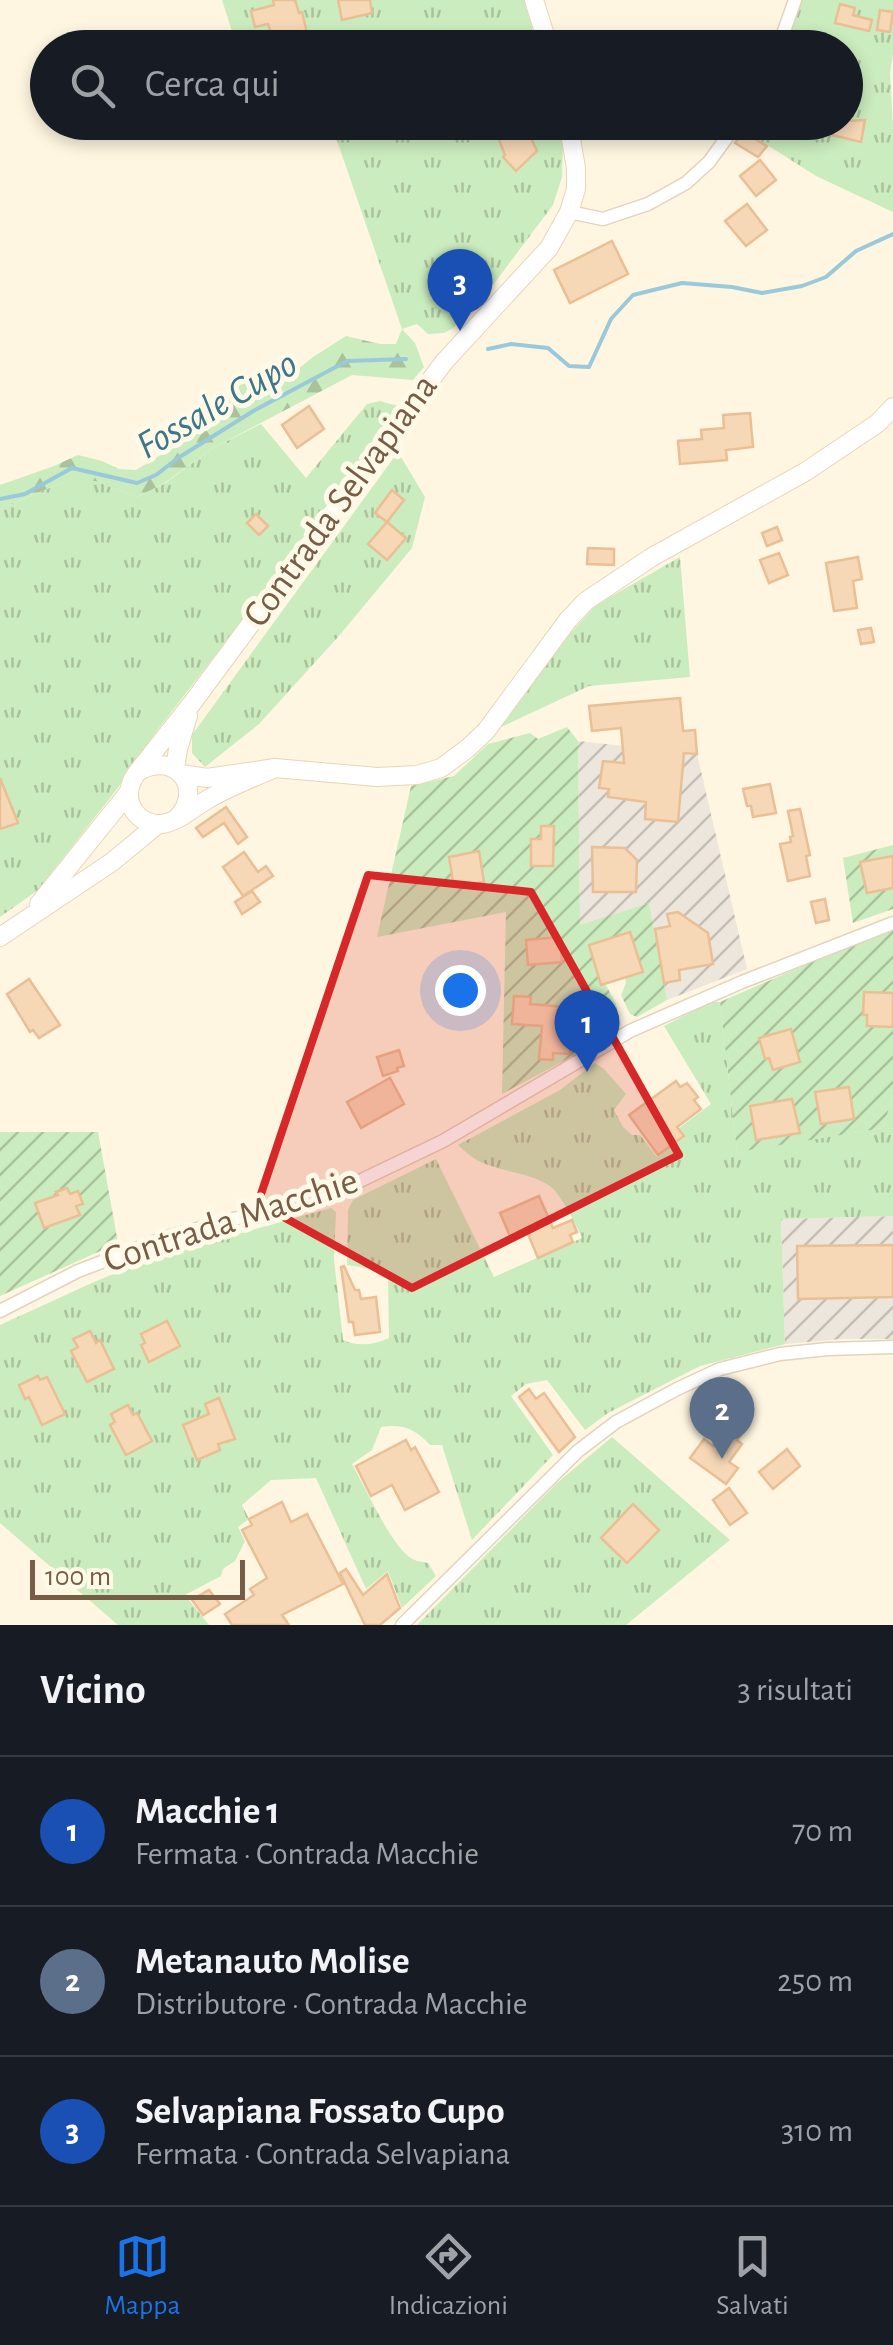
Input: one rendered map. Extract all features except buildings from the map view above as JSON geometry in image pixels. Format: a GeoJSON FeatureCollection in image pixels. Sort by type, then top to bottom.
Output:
{"type":"FeatureCollection","features":[{"type":"Feature","properties":{"kind":"main road"},"geometry":{"type":"LineString","coordinates":[[534,0],[543,30]]}},
{"type":"Feature","properties":{"kind":"main road","name":"Contrada Selvapiana"},"geometry":{"type":"LineString","coordinates":[[141,770],[444,362],[548,248],[569,212],[576,188],[571,140]]}},
{"type":"Feature","properties":{"kind":"main road"},"geometry":{"type":"LineString","coordinates":[[275,768],[211,797],[168,823],[146,822],[130,804],[132,780],[141,770],[158,764],[207,778],[275,768],[377,776],[417,775],[441,768],[486,731],[568,620],[586,602],[652,557],[805,472],[878,423],[893,407]]}},
{"type":"Feature","properties":{"kind":"main road","name":"Contrada Selvapiana"},"geometry":{"type":"LineString","coordinates":[[178,772],[178,748],[193,702]]}},
{"type":"Feature","properties":{"kind":"main road"},"geometry":{"type":"LineString","coordinates":[[178,772],[187,785],[188,797],[178,818]]}},
{"type":"Feature","properties":{"kind":"main road"},"geometry":{"type":"LineString","coordinates":[[26,920],[129,792]]}},
{"type":"Feature","properties":{"kind":"main road"},"geometry":{"type":"LineString","coordinates":[[0,937],[112,862],[158,824]]}},
{"type":"Feature","properties":{"kind":"street"},"geometry":{"type":"LineString","coordinates":[[784,30],[795,0]]}},
{"type":"Feature","properties":{"kind":"street"},"geometry":{"type":"LineString","coordinates":[[569,212],[603,219],[648,204],[686,182],[709,162],[725,140]]}},
{"type":"Feature","properties":{"kind":"street","name":"Contrada Macchie"},"geometry":{"type":"LineString","coordinates":[[0,1311],[78,1271],[167,1237],[341,1190],[443,1141],[630,1032],[742,982],[893,923]]}},
{"type":"Feature","properties":{"kind":"street"},"geometry":{"type":"LineString","coordinates":[[402,1625],[578,1451],[616,1422],[720,1370],[780,1354],[893,1347]]}},
{"type":"Feature","properties":{"kind":"highlighted area"},"geometry":{"type":"Polygon","coordinates":[[[368,875],[531,892],[679,1155],[412,1288],[258,1203],[368,875]]]}},
{"type":"Feature","properties":{"kind":"shaded area"},"geometry":{"type":"Polygon","coordinates":[[[578,741],[697,754],[747,969],[667,1000],[649,903],[580,926],[578,741]]]}},
{"type":"Feature","properties":{"kind":"shaded area"},"geometry":{"type":"Polygon","coordinates":[[[893,1216],[893,1339],[785,1344],[781,1219],[893,1216]]]}},
{"type":"Feature","properties":{"kind":"green space"},"geometry":{"type":"Polygon","coordinates":[[[222,0],[524,0],[533,30],[232,30],[222,0]]]}},
{"type":"Feature","properties":{"kind":"green space"},"geometry":{"type":"Polygon","coordinates":[[[802,0],[893,0],[893,212],[816,176],[759,140],[863,140],[863,30],[792,30],[802,0]]]}},
{"type":"Feature","properties":{"kind":"green space"},"geometry":{"type":"Polygon","coordinates":[[[337,140],[563,140],[562,177],[553,205],[481,301],[444,333],[428,334],[417,324],[402,329],[337,140]]]}},
{"type":"Feature","properties":{"kind":"green space"},"geometry":{"type":"Polygon","coordinates":[[[402,329],[415,343],[424,367],[413,380],[352,375],[213,448],[163,484],[137,497],[95,481],[66,481],[0,509],[0,485],[78,455],[119,469],[136,470],[187,439],[240,385],[291,375],[346,336],[396,344],[402,329]]]}},
{"type":"Feature","properties":{"kind":"green space"},"geometry":{"type":"Polygon","coordinates":[[[380,401],[398,406],[250,610],[38,890],[0,917],[0,509],[66,481],[95,481],[137,497],[164,484],[213,448],[261,424],[306,478],[367,404],[380,401]]]}},
{"type":"Feature","properties":{"kind":"green space"},"geometry":{"type":"Polygon","coordinates":[[[398,452],[425,497],[412,548],[259,724],[205,767],[192,753],[192,735],[398,452]]]}},
{"type":"Feature","properties":{"kind":"green space"},"geometry":{"type":"Polygon","coordinates":[[[680,557],[690,677],[589,686],[497,729],[559,646],[596,605],[680,557]]]}},
{"type":"Feature","properties":{"kind":"green space"},"geometry":{"type":"Polygon","coordinates":[[[567,727],[578,741],[580,925],[649,903],[667,1000],[637,1017],[630,1014],[621,995],[625,978],[605,983],[616,1004],[620,1027],[502,1094],[506,912],[377,937],[411,786],[454,776],[488,744],[530,733],[538,739],[567,727]]]}},
{"type":"Feature","properties":{"kind":"green space"},"geometry":{"type":"Polygon","coordinates":[[[893,845],[893,909],[853,923],[843,858],[893,845]]]}},
{"type":"Feature","properties":{"kind":"green space"},"geometry":{"type":"Polygon","coordinates":[[[893,930],[893,1095],[883,1128],[737,1152],[720,1002],[893,930]]]}},
{"type":"Feature","properties":{"kind":"green space"},"geometry":{"type":"Polygon","coordinates":[[[711,1002],[720,1002],[737,1151],[883,1128],[893,1095],[893,1216],[781,1219],[785,1344],[700,1366],[608,1413],[585,1430],[547,1380],[526,1384],[511,1396],[553,1455],[472,1540],[442,1445],[430,1445],[403,1427],[381,1427],[372,1450],[352,1464],[399,1546],[410,1558],[428,1563],[436,1576],[402,1608],[388,1571],[366,1589],[316,1478],[271,1480],[242,1505],[249,1519],[238,1527],[245,1541],[235,1561],[223,1569],[221,1576],[185,1595],[209,1625],[118,1625],[0,1523],[0,1325],[155,1257],[331,1208],[336,1212],[334,1259],[343,1340],[366,1344],[389,1338],[388,1272],[347,1265],[348,1210],[353,1200],[436,1159],[494,1277],[582,1238],[550,1186],[483,1163],[458,1145],[560,1090],[595,1063],[626,1094],[614,1110],[623,1127],[632,1135],[640,1135],[657,1157],[685,1137],[679,1128],[711,1104],[664,1026],[711,1002]]]}},
{"type":"Feature","properties":{"kind":"green space"},"geometry":{"type":"Polygon","coordinates":[[[0,1132],[98,1132],[118,1243],[0,1296],[0,1132]]]}},
{"type":"Feature","properties":{"kind":"green space"},"geometry":{"type":"Polygon","coordinates":[[[612,1437],[730,1540],[626,1625],[417,1625],[557,1483],[612,1437]]]}},
{"type":"Feature","properties":{"kind":"waterway","name":"Fossale Cupo"},"geometry":{"type":"LineString","coordinates":[[488,349],[511,344],[548,348],[569,366],[589,367],[611,319],[633,295],[682,283],[762,293],[802,286],[826,277],[856,251],[893,234]]}},
{"type":"Feature","properties":{"kind":"waterway","name":"Fossale Cupo"},"geometry":{"type":"LineString","coordinates":[[0,499],[25,494],[72,468],[137,483],[156,475],[255,410],[347,361],[406,359]]}},
{"type":"Feature","properties":{"kind":"place","name":"Selvapiana Fossato Cupo"},"geometry":{"type":"Point","coordinates":[460,331]}},
{"type":"Feature","properties":{"kind":"place","name":"Macchie 1"},"geometry":{"type":"Point","coordinates":[587,1072]}},
{"type":"Feature","properties":{"kind":"place","name":"Metanauto Molise"},"geometry":{"type":"Point","coordinates":[722,1459]}}]}
